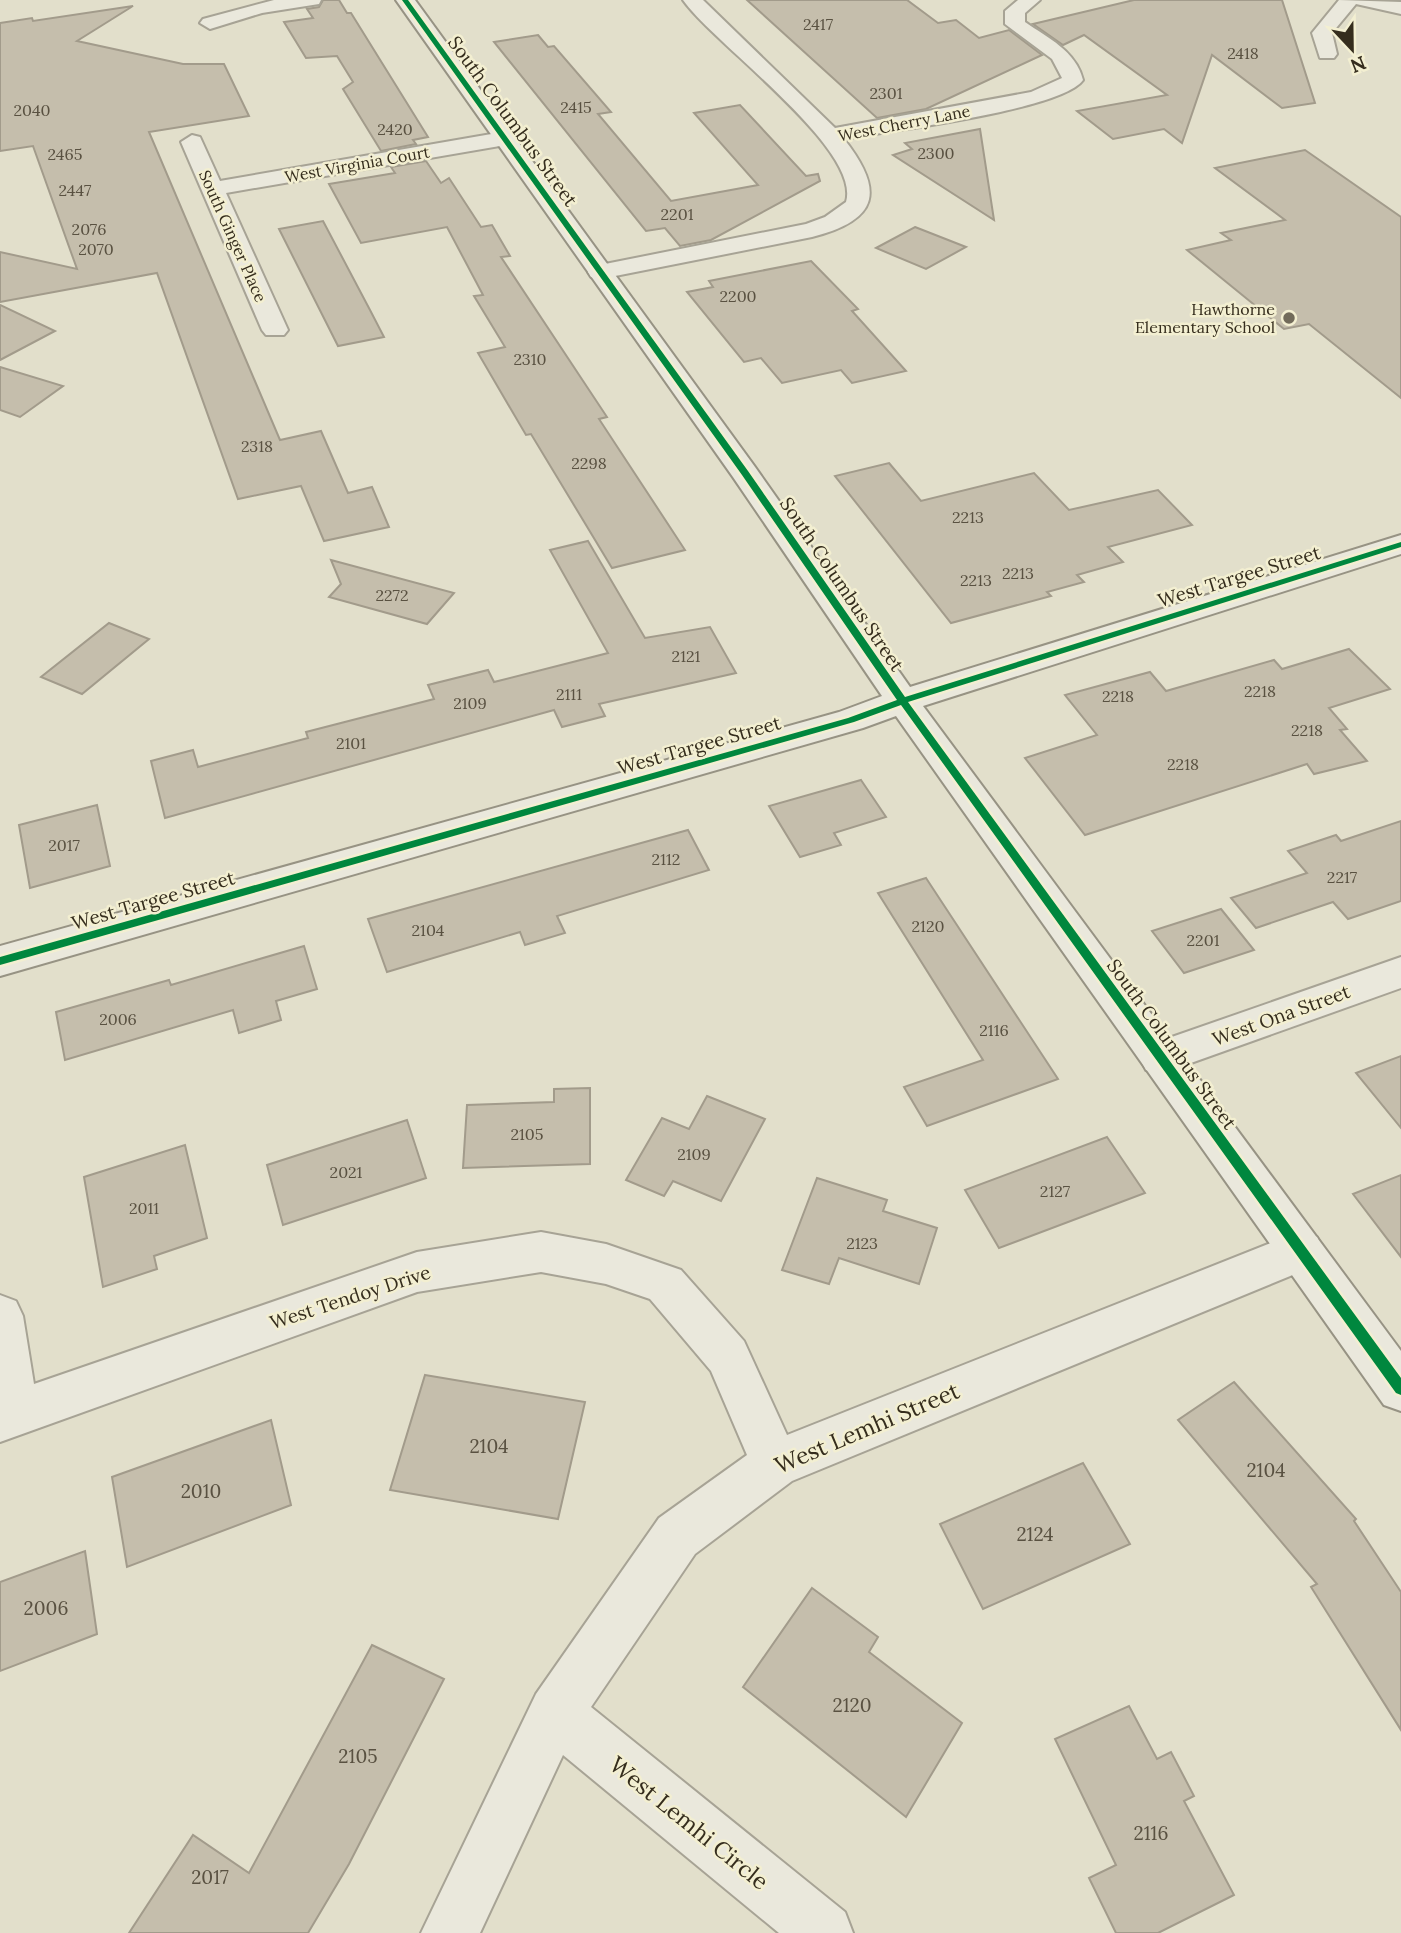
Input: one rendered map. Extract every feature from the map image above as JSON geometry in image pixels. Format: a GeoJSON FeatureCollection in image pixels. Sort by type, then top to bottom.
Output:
{"type":"FeatureCollection","features":[{"type":"Feature","properties":{"kind":"street"},"geometry":{"type":"LineString","coordinates":[[210,23],[260,8],[312,0]]}},
{"type":"Feature","properties":{"kind":"street","name":"South Columbus Street"},"geometry":{"type":"LineString","coordinates":[[405,0],[744,472],[902,701],[1401,1389]]}},
{"type":"Feature","properties":{"kind":"street"},"geometry":{"type":"LineString","coordinates":[[692,0],[830,135]]}},
{"type":"Feature","properties":{"kind":"street","name":"West Cherry Lane"},"geometry":{"type":"LineString","coordinates":[[600,272],[812,230],[841,219],[861,202],[862,191],[849,158],[830,135],[1035,98],[1059,90],[1073,80],[1072,69],[1015,24],[1015,10],[1031,0]]}},
{"type":"Feature","properties":{"kind":"street"},"geometry":{"type":"LineString","coordinates":[[1327,54],[1322,33],[1349,0]]}},
{"type":"Feature","properties":{"kind":"street"},"geometry":{"type":"LineString","coordinates":[[1363,0],[1401,8]]}},
{"type":"Feature","properties":{"kind":"street","name":"West Virginia Court"},"geometry":{"type":"LineString","coordinates":[[212,189],[503,139]]}},
{"type":"Feature","properties":{"kind":"street","name":"South Ginger Place"},"geometry":{"type":"LineString","coordinates":[[192,142],[275,330]]}},
{"type":"Feature","properties":{"kind":"street","name":"West Targee Street"},"geometry":{"type":"LineString","coordinates":[[0,961],[838,724],[902,701],[1401,544]]}},
{"type":"Feature","properties":{"kind":"street","name":"West Ona Street"},"geometry":{"type":"LineString","coordinates":[[1160,1058],[1401,972]]}},
{"type":"Feature","properties":{"kind":"street","name":"West Lemhi Street"},"geometry":{"type":"LineString","coordinates":[[450,1933],[555,1713],[677,1536],[775,1464],[1301,1251]]}},
{"type":"Feature","properties":{"kind":"street","name":"West Tendoy Drive"},"geometry":{"type":"LineString","coordinates":[[8,1415],[417,1272],[541,1252],[606,1264],[665,1284],[728,1356],[775,1464]]}},
{"type":"Feature","properties":{"kind":"street"},"geometry":{"type":"LineString","coordinates":[[0,1316],[8,1415]]}},
{"type":"Feature","properties":{"kind":"street","name":"West Lemhi Circle"},"geometry":{"type":"LineString","coordinates":[[555,1713],[824,1933]]}},
{"type":"Feature","properties":{"kind":"building"},"geometry":{"type":"Polygon","coordinates":[[[323,0],[339,0],[347,13],[351,13],[428,137],[413,140],[416,144],[381,151],[343,89],[353,82],[337,56],[306,58],[284,22],[313,18],[307,9],[319,7],[323,0]]]}},
{"type":"Feature","properties":{"kind":"building"},"geometry":{"type":"Polygon","coordinates":[[[747,0],[907,0],[938,23],[956,20],[979,38],[1009,30],[1042,55],[926,109],[877,118],[747,0]]]}},
{"type":"Feature","properties":{"kind":"building"},"geometry":{"type":"Polygon","coordinates":[[[1134,0],[1282,0],[1315,103],[1282,108],[1212,55],[1182,143],[1164,129],[1113,139],[1077,111],[1167,95],[1084,35],[1063,45],[1033,24],[1134,0]]]}},
{"type":"Feature","properties":{"kind":"building"},"geometry":{"type":"Polygon","coordinates":[[[133,6],[77,41],[183,64],[224,64],[249,116],[149,132],[280,440],[321,431],[348,493],[372,487],[389,527],[324,541],[301,486],[238,499],[157,273],[0,302],[0,252],[77,269],[33,146],[0,151],[0,23],[32,18],[33,21],[133,6]]]}},
{"type":"Feature","properties":{"kind":"building"},"geometry":{"type":"Polygon","coordinates":[[[538,35],[548,47],[554,46],[611,112],[598,114],[671,201],[758,185],[694,113],[740,105],[806,176],[818,174],[820,181],[711,240],[680,246],[665,228],[646,231],[494,42],[538,35]]]}},
{"type":"Feature","properties":{"kind":"building"},"geometry":{"type":"Polygon","coordinates":[[[980,129],[994,220],[893,155],[912,149],[905,143],[980,129]]]}},
{"type":"Feature","properties":{"kind":"building"},"geometry":{"type":"Polygon","coordinates":[[[1305,150],[1401,217],[1401,398],[1309,324],[1284,329],[1187,250],[1231,240],[1221,233],[1285,220],[1215,168],[1305,150]]]}},
{"type":"Feature","properties":{"kind":"building"},"geometry":{"type":"Polygon","coordinates":[[[426,161],[441,183],[449,178],[481,227],[492,225],[510,256],[501,257],[607,417],[599,419],[685,550],[612,568],[531,434],[526,435],[478,353],[505,347],[474,296],[483,295],[447,227],[361,243],[329,184],[395,173],[391,167],[426,161]]]}},
{"type":"Feature","properties":{"kind":"building"},"geometry":{"type":"Polygon","coordinates":[[[323,221],[384,337],[338,346],[279,229],[323,221]]]}},
{"type":"Feature","properties":{"kind":"building"},"geometry":{"type":"Polygon","coordinates":[[[915,227],[966,247],[926,269],[876,248],[915,227]]]}},
{"type":"Feature","properties":{"kind":"building"},"geometry":{"type":"Polygon","coordinates":[[[811,261],[858,309],[852,311],[906,371],[852,383],[841,370],[782,383],[761,358],[744,362],[687,292],[713,287],[709,281],[811,261]]]}},
{"type":"Feature","properties":{"kind":"building"},"geometry":{"type":"Polygon","coordinates":[[[0,305],[55,331],[0,360],[0,305]]]}},
{"type":"Feature","properties":{"kind":"building"},"geometry":{"type":"Polygon","coordinates":[[[0,367],[63,386],[20,417],[0,410],[0,367]]]}},
{"type":"Feature","properties":{"kind":"building"},"geometry":{"type":"Polygon","coordinates":[[[889,463],[921,501],[1034,473],[1069,510],[1158,490],[1192,525],[1108,547],[1123,562],[1077,575],[1084,582],[1047,592],[1051,596],[951,623],[835,476],[889,463]]]}},
{"type":"Feature","properties":{"kind":"building"},"geometry":{"type":"Polygon","coordinates":[[[588,541],[645,638],[710,627],[736,673],[599,704],[605,716],[562,727],[554,710],[165,818],[151,761],[193,750],[198,767],[308,738],[306,732],[434,699],[428,685],[488,670],[494,682],[608,653],[550,550],[588,541]]]}},
{"type":"Feature","properties":{"kind":"building"},"geometry":{"type":"Polygon","coordinates":[[[331,560],[454,593],[427,624],[329,597],[341,584],[331,560]]]}},
{"type":"Feature","properties":{"kind":"building"},"geometry":{"type":"Polygon","coordinates":[[[109,623],[149,639],[82,694],[41,677],[109,623]]]}},
{"type":"Feature","properties":{"kind":"building"},"geometry":{"type":"Polygon","coordinates":[[[1349,649],[1390,689],[1329,708],[1347,729],[1340,730],[1367,761],[1314,774],[1307,764],[1085,835],[1025,758],[1097,735],[1065,695],[1150,672],[1166,691],[1274,660],[1282,669],[1349,649]]]}},
{"type":"Feature","properties":{"kind":"building"},"geometry":{"type":"Polygon","coordinates":[[[861,780],[886,817],[834,833],[841,845],[800,857],[769,806],[861,780]]]}},
{"type":"Feature","properties":{"kind":"building"},"geometry":{"type":"Polygon","coordinates":[[[97,805],[110,866],[30,888],[19,825],[97,805]]]}},
{"type":"Feature","properties":{"kind":"building"},"geometry":{"type":"Polygon","coordinates":[[[1401,821],[1401,901],[1348,919],[1333,902],[1256,928],[1231,898],[1307,873],[1288,851],[1336,835],[1341,841],[1401,821]]]}},
{"type":"Feature","properties":{"kind":"building"},"geometry":{"type":"Polygon","coordinates":[[[688,830],[709,870],[557,916],[565,933],[525,945],[520,932],[387,972],[368,919],[688,830]]]}},
{"type":"Feature","properties":{"kind":"building"},"geometry":{"type":"Polygon","coordinates":[[[926,878],[1058,1079],[927,1126],[904,1087],[983,1060],[878,893],[926,878]]]}},
{"type":"Feature","properties":{"kind":"building"},"geometry":{"type":"Polygon","coordinates":[[[1221,909],[1254,950],[1184,973],[1152,931],[1221,909]]]}},
{"type":"Feature","properties":{"kind":"building"},"geometry":{"type":"Polygon","coordinates":[[[304,946],[317,989],[276,1001],[281,1020],[239,1033],[233,1010],[65,1060],[56,1012],[169,980],[171,985],[304,946]]]}},
{"type":"Feature","properties":{"kind":"building"},"geometry":{"type":"Polygon","coordinates":[[[1401,1056],[1401,1128],[1356,1073],[1401,1056]]]}},
{"type":"Feature","properties":{"kind":"building"},"geometry":{"type":"Polygon","coordinates":[[[590,1088],[590,1164],[463,1168],[467,1105],[554,1102],[554,1089],[590,1088]]]}},
{"type":"Feature","properties":{"kind":"building"},"geometry":{"type":"Polygon","coordinates":[[[707,1096],[765,1119],[721,1201],[673,1181],[664,1196],[626,1180],[662,1118],[689,1129],[707,1096]]]}},
{"type":"Feature","properties":{"kind":"building"},"geometry":{"type":"Polygon","coordinates":[[[407,1120],[426,1178],[283,1225],[267,1165],[407,1120]]]}},
{"type":"Feature","properties":{"kind":"building"},"geometry":{"type":"Polygon","coordinates":[[[1107,1137],[1145,1193],[999,1248],[965,1190],[1107,1137]]]}},
{"type":"Feature","properties":{"kind":"building"},"geometry":{"type":"Polygon","coordinates":[[[185,1145],[207,1238],[154,1256],[157,1269],[103,1287],[84,1177],[185,1145]]]}},
{"type":"Feature","properties":{"kind":"building"},"geometry":{"type":"Polygon","coordinates":[[[1401,1175],[1401,1257],[1353,1194],[1401,1175]]]}},
{"type":"Feature","properties":{"kind":"building"},"geometry":{"type":"Polygon","coordinates":[[[817,1178],[887,1200],[883,1211],[937,1228],[919,1284],[839,1258],[829,1284],[782,1270],[817,1178]]]}},
{"type":"Feature","properties":{"kind":"building"},"geometry":{"type":"Polygon","coordinates":[[[425,1375],[585,1402],[558,1519],[390,1490],[425,1375]]]}},
{"type":"Feature","properties":{"kind":"building"},"geometry":{"type":"Polygon","coordinates":[[[1234,1382],[1356,1519],[1354,1521],[1401,1592],[1401,1730],[1311,1587],[1317,1584],[1178,1420],[1234,1382]]]}},
{"type":"Feature","properties":{"kind":"building"},"geometry":{"type":"Polygon","coordinates":[[[271,1420],[291,1505],[127,1567],[112,1477],[271,1420]]]}},
{"type":"Feature","properties":{"kind":"building"},"geometry":{"type":"Polygon","coordinates":[[[1083,1463],[1130,1544],[983,1609],[940,1524],[1083,1463]]]}},
{"type":"Feature","properties":{"kind":"building"},"geometry":{"type":"Polygon","coordinates":[[[85,1551],[97,1634],[0,1671],[0,1582],[85,1551]]]}},
{"type":"Feature","properties":{"kind":"building"},"geometry":{"type":"Polygon","coordinates":[[[812,1588],[878,1637],[869,1652],[962,1723],[906,1817],[743,1687],[812,1588]]]}},
{"type":"Feature","properties":{"kind":"building"},"geometry":{"type":"Polygon","coordinates":[[[372,1645],[444,1679],[349,1864],[308,1933],[129,1933],[193,1835],[249,1873],[372,1645]]]}},
{"type":"Feature","properties":{"kind":"building"},"geometry":{"type":"Polygon","coordinates":[[[1129,1706],[1157,1759],[1171,1752],[1194,1796],[1184,1801],[1234,1895],[1158,1933],[1116,1933],[1089,1878],[1116,1865],[1055,1739],[1129,1706]]]}},
{"type":"Feature","properties":{"kind":"cycle path"},"geometry":{"type":"LineString","coordinates":[[405,0],[745,473],[927,736],[1401,1389]]}},
{"type":"Feature","properties":{"kind":"cycle path"},"geometry":{"type":"LineString","coordinates":[[0,961],[851,720],[902,701],[1401,544]]}},
{"type":"Feature","properties":{"kind":"place","name":"Hawthorne Elementary School"},"geometry":{"type":"Point","coordinates":[1289,318]}}]}
